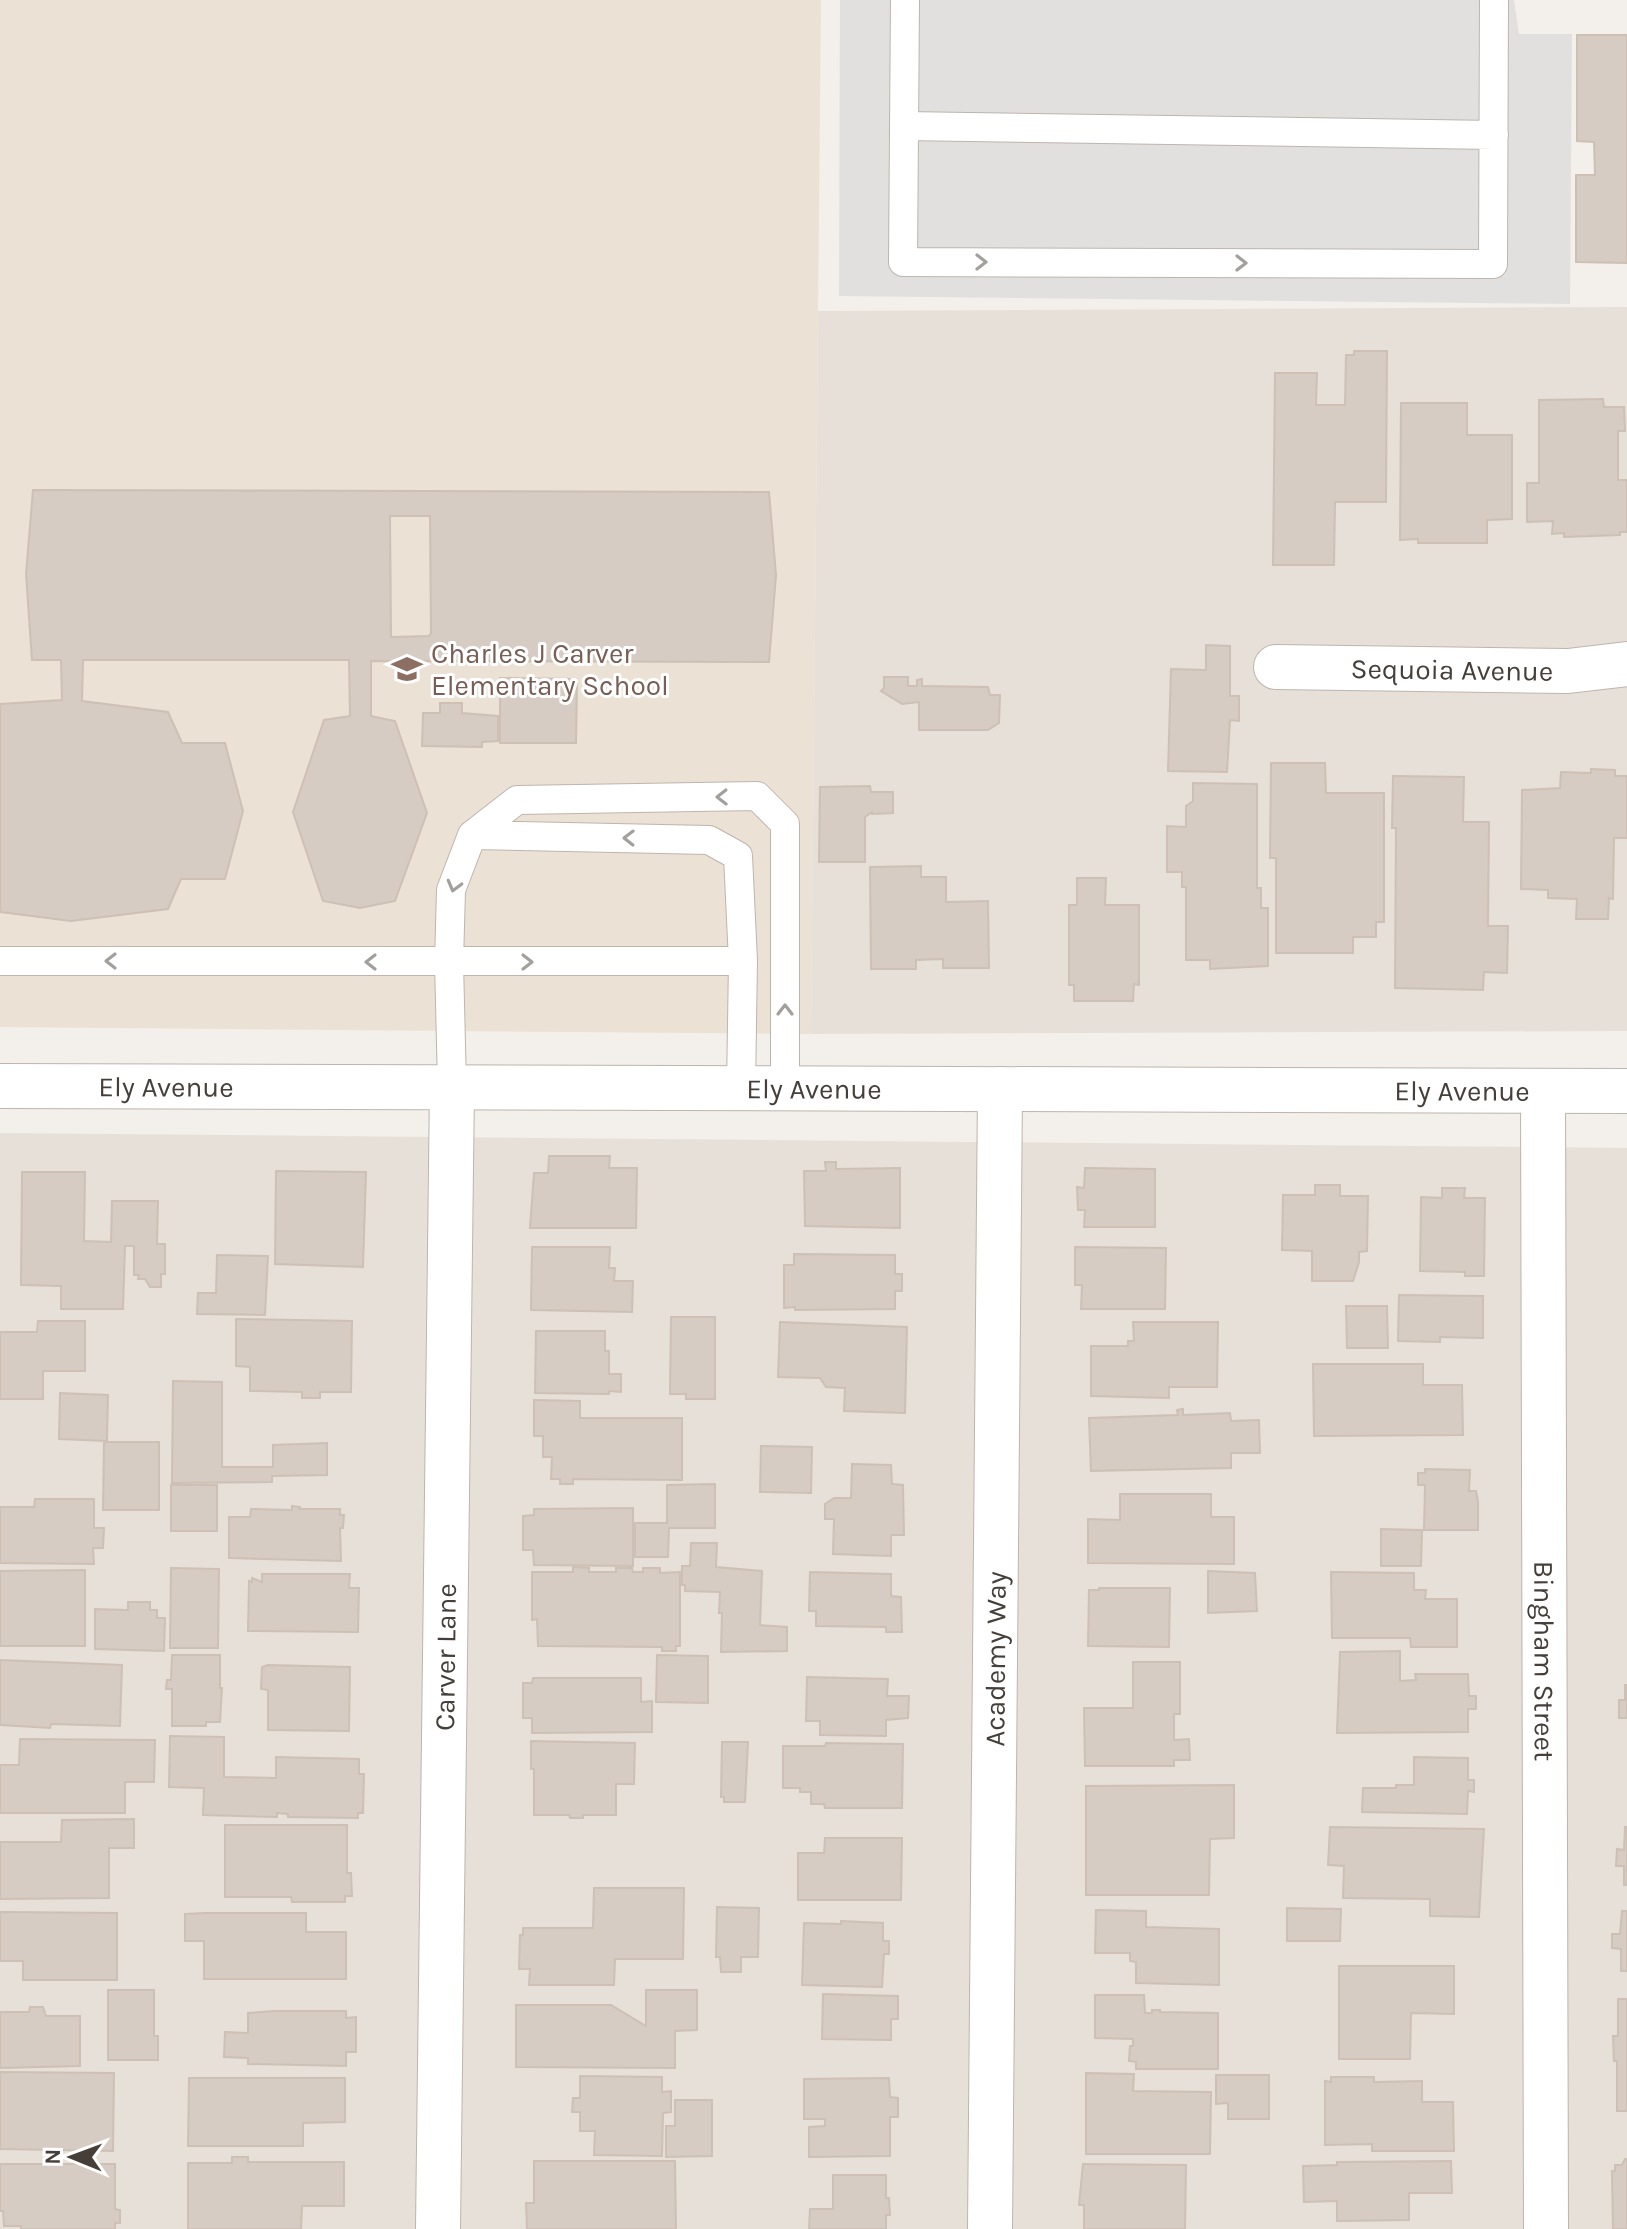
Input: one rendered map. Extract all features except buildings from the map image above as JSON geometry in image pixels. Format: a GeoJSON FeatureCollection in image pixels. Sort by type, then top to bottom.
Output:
{"type":"FeatureCollection","features":[{"type":"Feature","properties":{"kind":"street","name":"Sequoia Avenue"},"geometry":{"type":"LineString","coordinates":[[1276,667],[1568,671],[1627,664]]}},
{"type":"Feature","properties":{"kind":"street","name":"Ely Avenue"},"geometry":{"type":"LineString","coordinates":[[0,1086],[1627,1091]]}},
{"type":"Feature","properties":{"kind":"street","name":"Carver Lane"},"geometry":{"type":"LineString","coordinates":[[438,2229],[452,1086]]}},
{"type":"Feature","properties":{"kind":"street","name":"Academy Way"},"geometry":{"type":"LineString","coordinates":[[990,2229],[1000,1089]]}},
{"type":"Feature","properties":{"kind":"street","name":"Bingham Street"},"geometry":{"type":"LineString","coordinates":[[1543,1091],[1546,2229]]}},
{"type":"Feature","properties":{"kind":"lane"},"geometry":{"type":"LineString","coordinates":[[905,0],[903,262],[1493,264],[1494,0]]}},
{"type":"Feature","properties":{"kind":"lane"},"geometry":{"type":"LineString","coordinates":[[904,126],[1494,135]]}},
{"type":"Feature","properties":{"kind":"lane"},"geometry":{"type":"LineString","coordinates":[[452,1086],[451,890],[472,835],[517,800],[757,796],[785,824],[785,1088]]}},
{"type":"Feature","properties":{"kind":"lane"},"geometry":{"type":"LineString","coordinates":[[472,835],[709,840],[738,856],[743,961],[741,1088]]}},
{"type":"Feature","properties":{"kind":"lane"},"geometry":{"type":"LineString","coordinates":[[0,961],[743,961]]}},
{"type":"Feature","properties":{"kind":"shaded area","name":"Charles J Carver Elementary School"},"geometry":{"type":"Polygon","coordinates":[[[0,0],[821,0],[811,1034],[0,1027],[0,0]]]}},
{"type":"Feature","properties":{"kind":"shaded area"},"geometry":{"type":"Polygon","coordinates":[[[840,0],[1514,0],[1519,34],[1572,34],[1570,304],[839,296],[840,0]]]}},
{"type":"Feature","properties":{"kind":"shaded area"},"geometry":{"type":"Polygon","coordinates":[[[1627,307],[1627,1031],[811,1034],[818,311],[1627,307]]]}},
{"type":"Feature","properties":{"kind":"shaded area"},"geometry":{"type":"Polygon","coordinates":[[[0,1133],[1627,1148],[1627,2229],[0,2229],[0,1133]]]}},
{"type":"Feature","properties":{"kind":"place","name":"Charles J Carver Elementary School"},"geometry":{"type":"Point","coordinates":[407,669]}}]}
